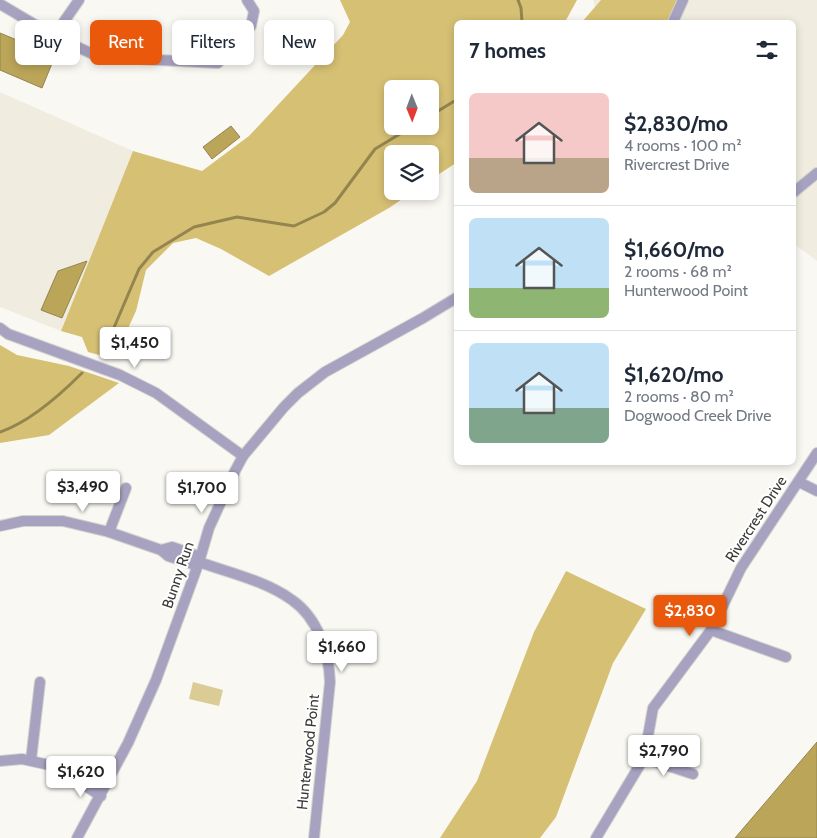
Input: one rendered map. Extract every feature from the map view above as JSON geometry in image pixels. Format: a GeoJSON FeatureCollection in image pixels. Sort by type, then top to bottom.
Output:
{"type":"FeatureCollection","features":[{"type":"Feature","properties":{"kind":"street"},"geometry":{"type":"LineString","coordinates":[[65,20],[79,0]]}},
{"type":"Feature","properties":{"kind":"street"},"geometry":{"type":"LineString","coordinates":[[80,48],[99,57],[218,64],[251,26],[254,11],[247,0]]}},
{"type":"Feature","properties":{"kind":"street"},"geometry":{"type":"LineString","coordinates":[[674,20],[683,0]]}},
{"type":"Feature","properties":{"kind":"street"},"geometry":{"type":"LineString","coordinates":[[0,4],[27,20]]}},
{"type":"Feature","properties":{"kind":"street"},"geometry":{"type":"LineString","coordinates":[[796,190],[817,173]]}},
{"type":"Feature","properties":{"kind":"street","name":"Bunny Run"},"geometry":{"type":"LineString","coordinates":[[77,838],[128,743],[156,680],[199,562],[209,528],[234,471],[243,456],[284,407],[298,393],[325,372],[454,299]]}},
{"type":"Feature","properties":{"kind":"street"},"geometry":{"type":"LineString","coordinates":[[0,328],[8,334],[120,375],[156,393],[243,456]]}},
{"type":"Feature","properties":{"kind":"street","name":"Rivercrest Drive"},"geometry":{"type":"LineString","coordinates":[[596,838],[644,758],[653,708],[711,630],[741,568],[817,453]]}},
{"type":"Feature","properties":{"kind":"street"},"geometry":{"type":"LineString","coordinates":[[799,482],[817,491]]}},
{"type":"Feature","properties":{"kind":"street"},"geometry":{"type":"LineString","coordinates":[[109,532],[126,488]]}},
{"type":"Feature","properties":{"kind":"street","name":"Hunterwood Point"},"geometry":{"type":"LineString","coordinates":[[0,526],[23,521],[63,521],[109,532],[161,550],[168,556],[192,564],[199,562],[270,588],[293,601],[307,615],[318,632],[330,666],[314,838]]}},
{"type":"Feature","properties":{"kind":"street"},"geometry":{"type":"LineString","coordinates":[[711,630],[786,657]]}},
{"type":"Feature","properties":{"kind":"street"},"geometry":{"type":"LineString","coordinates":[[31,760],[40,682]]}},
{"type":"Feature","properties":{"kind":"street"},"geometry":{"type":"LineString","coordinates":[[644,758],[692,774]]}},
{"type":"Feature","properties":{"kind":"street"},"geometry":{"type":"LineString","coordinates":[[0,761],[31,760],[54,766],[101,796]]}},
{"type":"Feature","properties":{"kind":"shaded area"},"geometry":{"type":"Polygon","coordinates":[[[340,0],[577,0],[566,20],[454,20],[454,164],[439,174],[439,145],[384,145],[384,200],[401,200],[389,208],[269,276],[221,249],[196,238],[173,243],[146,270],[136,311],[114,359],[88,352],[82,337],[61,331],[133,151],[202,171],[249,136],[315,65],[334,65],[334,45],[343,35],[350,22],[340,0]]]}},
{"type":"Feature","properties":{"kind":"shaded area"},"geometry":{"type":"Polygon","coordinates":[[[593,0],[817,0],[817,261],[796,245],[796,20],[598,20],[593,0]]]}},
{"type":"Feature","properties":{"kind":"shaded area"},"geometry":{"type":"Polygon","coordinates":[[[601,0],[678,0],[668,20],[584,20],[601,0]]]}},
{"type":"Feature","properties":{"kind":"shaded area"},"geometry":{"type":"Polygon","coordinates":[[[0,33],[15,39],[15,65],[51,65],[42,88],[0,70],[0,33]]]}},
{"type":"Feature","properties":{"kind":"shaded area"},"geometry":{"type":"Polygon","coordinates":[[[0,92],[133,151],[61,331],[0,307],[0,92]]]}},
{"type":"Feature","properties":{"kind":"shaded area"},"geometry":{"type":"Polygon","coordinates":[[[231,126],[240,137],[212,159],[203,147],[231,126]]]}},
{"type":"Feature","properties":{"kind":"shaded area"},"geometry":{"type":"Polygon","coordinates":[[[87,261],[62,318],[41,310],[58,271],[87,261]]]}},
{"type":"Feature","properties":{"kind":"shaded area"},"geometry":{"type":"Polygon","coordinates":[[[0,345],[17,355],[69,366],[119,383],[49,435],[0,443],[0,345]]]}},
{"type":"Feature","properties":{"kind":"shaded area"},"geometry":{"type":"Polygon","coordinates":[[[566,571],[646,609],[613,663],[556,817],[540,838],[440,838],[477,781],[534,632],[566,571]]]}},
{"type":"Feature","properties":{"kind":"shaded area"},"geometry":{"type":"Polygon","coordinates":[[[193,682],[223,690],[219,706],[189,699],[193,682]]]}},
{"type":"Feature","properties":{"kind":"shaded area"},"geometry":{"type":"Polygon","coordinates":[[[817,742],[817,838],[735,838],[817,742]]]}},
{"type":"Feature","properties":{"kind":"waterway"},"geometry":{"type":"LineString","coordinates":[[518,0],[522,20]]}},
{"type":"Feature","properties":{"kind":"waterway"},"geometry":{"type":"LineString","coordinates":[[439,110],[454,101]]}},
{"type":"Feature","properties":{"kind":"waterway"},"geometry":{"type":"LineString","coordinates":[[104,351],[139,269],[153,252],[194,227],[237,217],[294,226],[324,212],[335,203],[375,149],[398,135]]}},
{"type":"Feature","properties":{"kind":"waterway"},"geometry":{"type":"LineString","coordinates":[[0,432],[33,415],[54,399],[82,373]]}}]}
